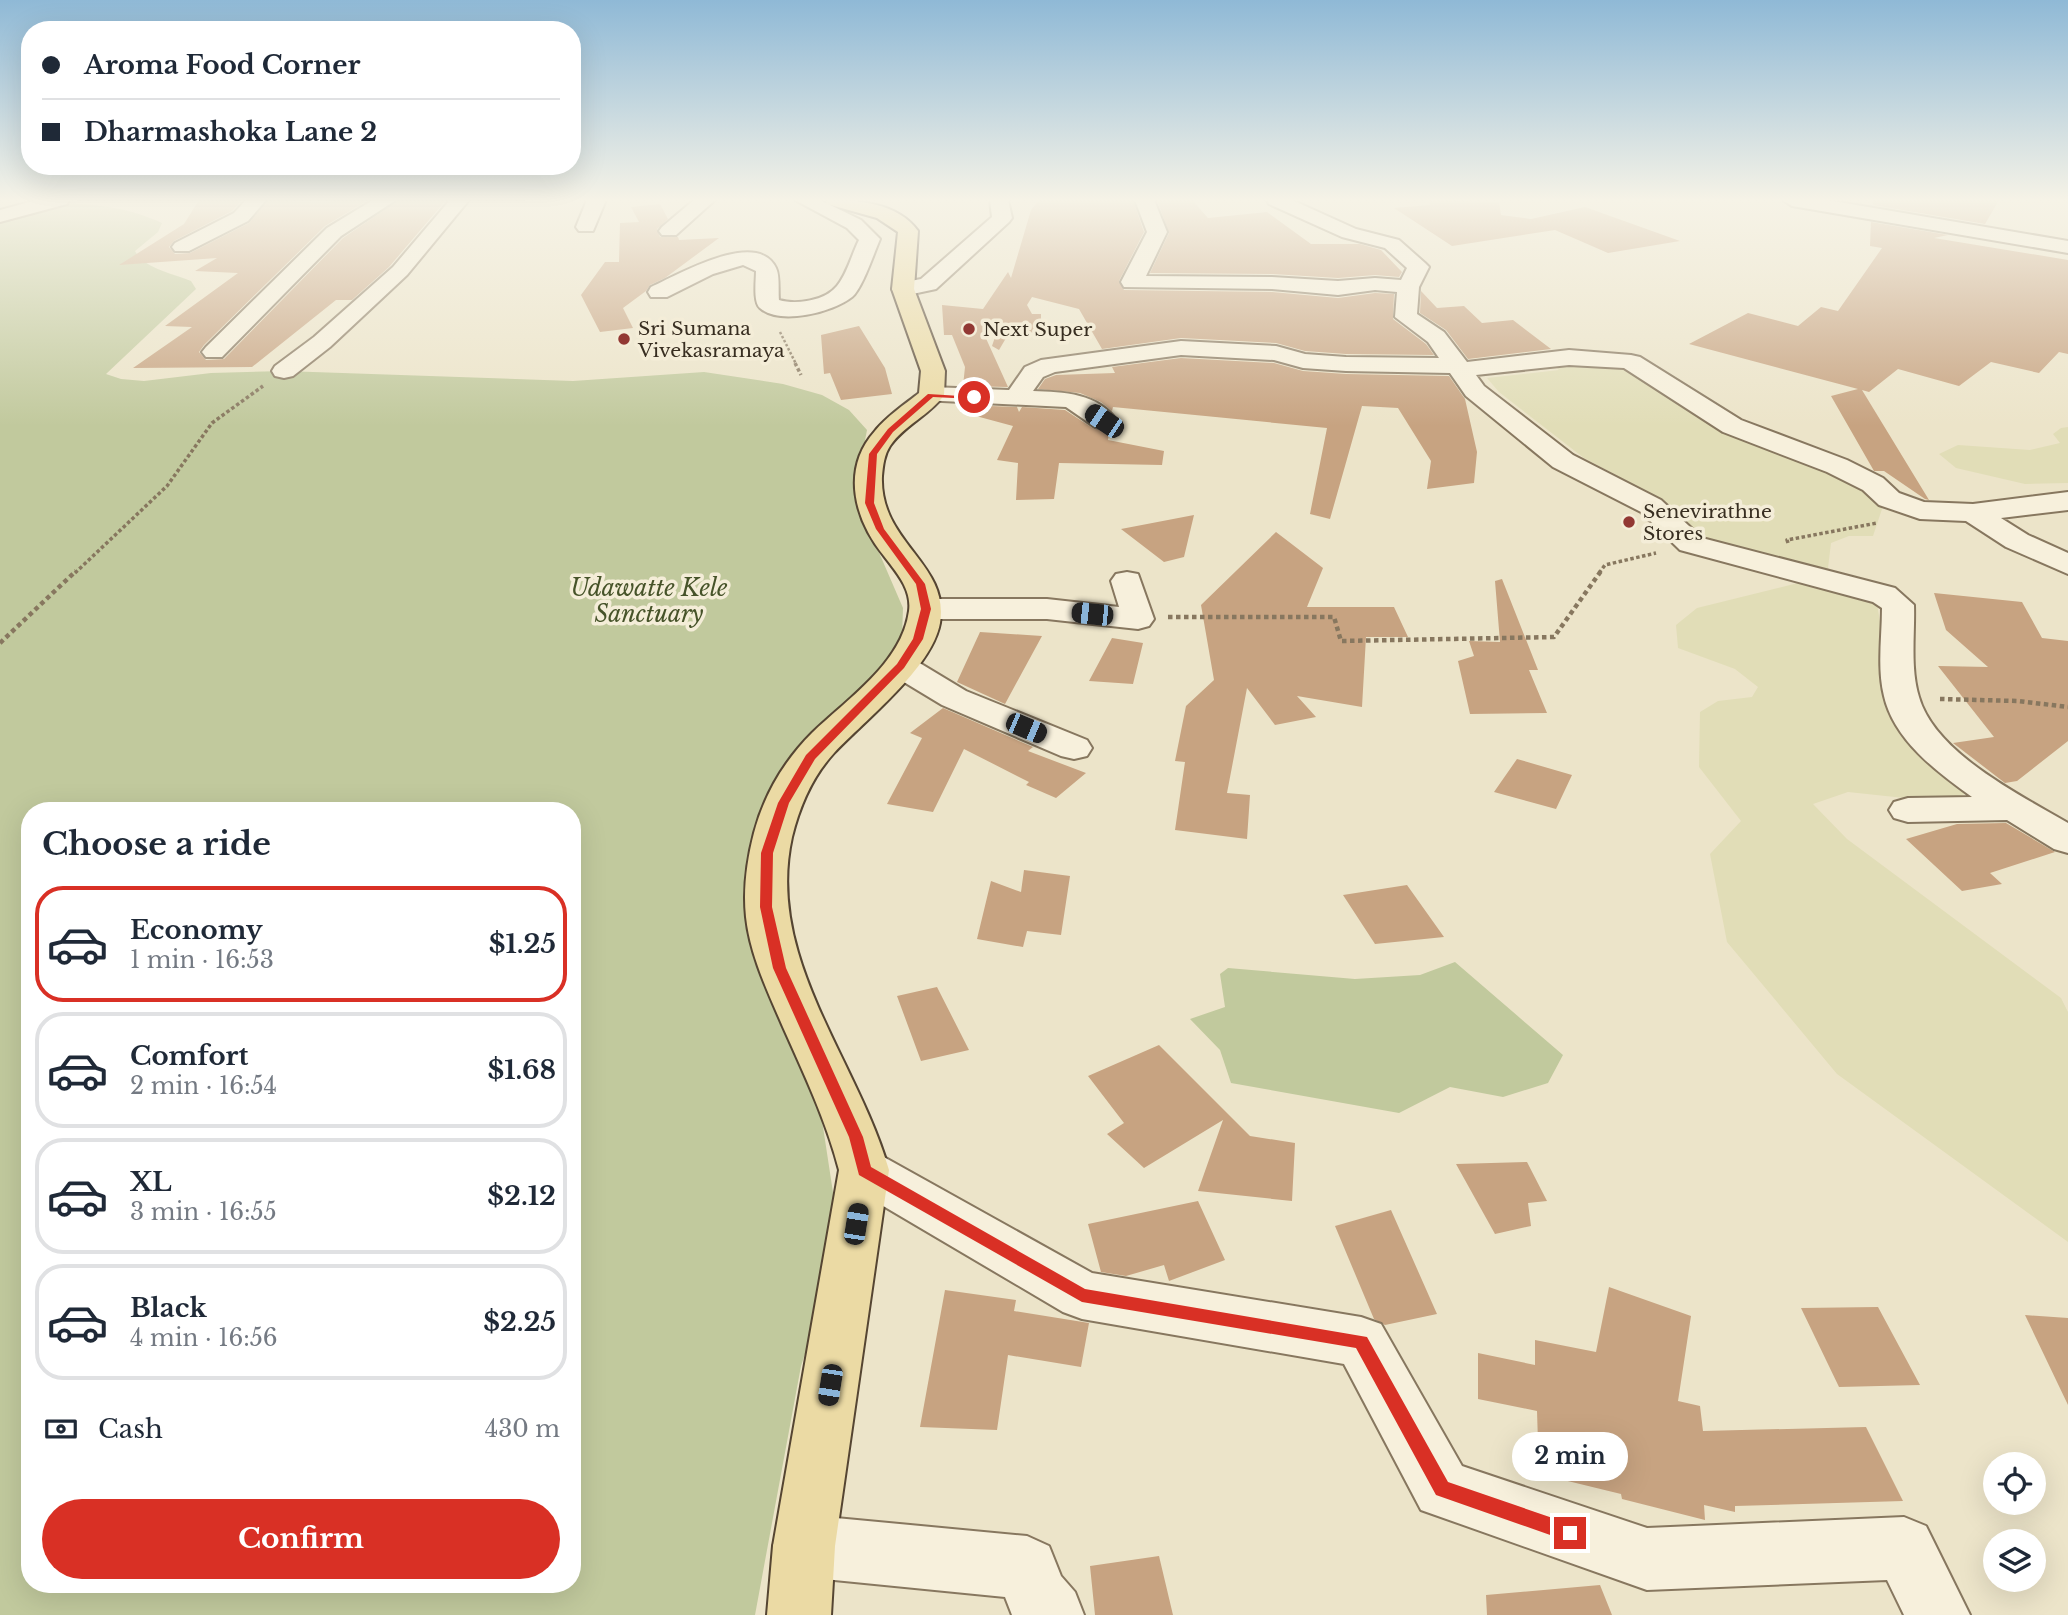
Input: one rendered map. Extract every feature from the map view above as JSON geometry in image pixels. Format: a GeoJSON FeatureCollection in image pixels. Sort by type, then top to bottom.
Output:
{"type":"FeatureCollection","features":[{"type":"Feature","properties":{"kind":"main road"},"geometry":{"type":"LineString","coordinates":[[799,1615],[804,1546],[864,1170],[856,1137],[779,968],[766,907],[767,853],[784,803],[810,757],[901,666],[918,639],[926,609],[920,584],[880,529],[869,503],[873,454],[891,430],[931,395],[933,371],[903,289],[904,275]]}},
{"type":"Feature","properties":{"kind":"street"},"geometry":{"type":"LineString","coordinates":[[214,352],[291,275]]}},
{"type":"Feature","properties":{"kind":"street"},"geometry":{"type":"LineString","coordinates":[[284,371],[322,342],[395,275]]}},
{"type":"Feature","properties":{"kind":"street"},"geometry":{"type":"LineString","coordinates":[[659,292],[696,275]]}},
{"type":"Feature","properties":{"kind":"street"},"geometry":{"type":"LineString","coordinates":[[766,275],[768,304],[788,310],[818,306],[845,292],[853,275]]}},
{"type":"Feature","properties":{"kind":"street"},"geometry":{"type":"LineString","coordinates":[[903,289],[928,284],[938,275]]}},
{"type":"Feature","properties":{"kind":"street"},"geometry":{"type":"LineString","coordinates":[[1135,275],[1132,282],[1272,283],[1338,288],[1375,284],[1408,287]]}},
{"type":"Feature","properties":{"kind":"street"},"geometry":{"type":"LineString","coordinates":[[1414,275],[1408,287],[1406,317],[1436,337],[1475,391],[1563,461],[1651,506],[1691,544],[1884,595],[1898,605],[1901,698],[1918,732],[1958,770],[2068,840]]}},
{"type":"Feature","properties":{"kind":"street"},"geometry":{"type":"LineString","coordinates":[[1016,398],[1034,372],[1050,365],[1181,348],[1276,353],[1303,361],[1460,368],[1553,359],[1618,359],[1631,362],[1732,426],[1837,466],[1873,484],[1889,499],[1920,510],[1973,513],[2068,501]]}},
{"type":"Feature","properties":{"kind":"street"},"geometry":{"type":"LineString","coordinates":[[931,395],[1072,400],[1104,421]]}},
{"type":"Feature","properties":{"kind":"street"},"geometry":{"type":"LineString","coordinates":[[1973,513],[2017,541],[2068,565]]}},
{"type":"Feature","properties":{"kind":"street"},"geometry":{"type":"LineString","coordinates":[[926,609],[1047,609],[1138,619],[1127,581]]}},
{"type":"Feature","properties":{"kind":"street"},"geometry":{"type":"LineString","coordinates":[[901,666],[954,698],[1074,748]]}},
{"type":"Feature","properties":{"kind":"street"},"geometry":{"type":"LineString","coordinates":[[1908,810],[2015,808]]}},
{"type":"Feature","properties":{"kind":"street"},"geometry":{"type":"LineString","coordinates":[[864,1170],[1082,1295],[1361,1342],[1442,1489],[1647,1559],[1904,1548],[1938,1615]]}},
{"type":"Feature","properties":{"kind":"street"},"geometry":{"type":"LineString","coordinates":[[804,1546],[1027,1568],[1037,1595],[1052,1615]]}},
{"type":"Feature","properties":{"kind":"path"},"geometry":{"type":"LineString","coordinates":[[788,310],[778,327],[801,375]]}},
{"type":"Feature","properties":{"kind":"path"},"geometry":{"type":"LineString","coordinates":[[0,643],[167,486],[212,423],[284,371]]}},
{"type":"Feature","properties":{"kind":"path"},"geometry":{"type":"LineString","coordinates":[[1802,572],[1787,540],[1877,524],[1889,499]]}},
{"type":"Feature","properties":{"kind":"path"},"geometry":{"type":"LineString","coordinates":[[1138,619],[1196,615],[1334,617],[1341,640],[1554,637],[1605,565],[1691,544]]}},
{"type":"Feature","properties":{"kind":"path"},"geometry":{"type":"LineString","coordinates":[[1901,698],[2018,701],[2068,707]]}},
{"type":"Feature","properties":{"kind":"shaded area"},"geometry":{"type":"Polygon","coordinates":[[[1553,364],[1633,365],[1753,430],[1858,473],[1884,503],[1873,536],[1849,536],[1831,543],[1828,568],[1877,604],[1893,698],[1968,793],[1942,802],[1848,792],[1813,804],[1847,839],[2061,998],[2068,1012],[2068,1242],[1837,1074],[1727,942],[1710,854],[1741,821],[1699,767],[1700,712],[1718,701],[1752,697],[1758,687],[1735,669],[1678,648],[1676,625],[1697,608],[1802,582],[1697,539],[1660,499],[1584,458],[1499,392],[1487,378],[1559,370],[1553,364]]]}},
{"type":"Feature","properties":{"kind":"shaded area"},"geometry":{"type":"Polygon","coordinates":[[[2068,427],[2068,483],[2025,484],[1956,468],[1939,454],[1958,445],[2030,450],[2060,443],[2053,434],[2068,427]]]}},
{"type":"Feature","properties":{"kind":"green space","name":"Udawatte Kele Sanctuary"},"geometry":{"type":"Polygon","coordinates":[[[0,275],[175,275],[191,281],[196,289],[106,374],[121,379],[144,381],[211,373],[284,371],[573,381],[704,372],[783,384],[822,395],[849,410],[867,430],[862,456],[865,520],[903,608],[901,666],[810,757],[767,853],[818,1094],[841,1245],[801,1366],[755,1615],[0,1615],[0,275]]]}},
{"type":"Feature","properties":{"kind":"green space"},"geometry":{"type":"Polygon","coordinates":[[[1455,962],[1563,1055],[1548,1083],[1503,1097],[1450,1087],[1399,1113],[1231,1083],[1220,1050],[1190,1019],[1225,1007],[1220,974],[1228,968],[1355,979],[1420,975],[1455,962]]]}},
{"type":"Feature","properties":{"kind":"building"},"geometry":{"type":"Polygon","coordinates":[[[235,275],[275,275],[199,352],[206,360],[224,359],[306,275],[380,275],[352,300],[336,300],[252,367],[133,368],[192,327],[165,326],[235,275]]]}},
{"type":"Feature","properties":{"kind":"building"},"geometry":{"type":"Polygon","coordinates":[[[595,275],[669,275],[650,285],[623,308],[633,328],[600,332],[581,295],[595,275]]]}},
{"type":"Feature","properties":{"kind":"building"},"geometry":{"type":"Polygon","coordinates":[[[1006,275],[1011,278],[1012,275],[1122,275],[1119,281],[1124,290],[1272,292],[1338,298],[1375,293],[1394,294],[1393,319],[1426,344],[1434,355],[1346,354],[1305,351],[1276,343],[1181,338],[1102,349],[1079,309],[1032,297],[1027,305],[1032,314],[1041,314],[1041,333],[1009,333],[999,350],[992,346],[996,334],[984,334],[1008,387],[963,386],[965,367],[952,335],[944,335],[942,305],[983,309],[1006,275]]]}},
{"type":"Feature","properties":{"kind":"building"},"geometry":{"type":"Polygon","coordinates":[[[1295,275],[1370,275],[1338,278],[1295,275]]]}},
{"type":"Feature","properties":{"kind":"building"},"geometry":{"type":"Polygon","coordinates":[[[1863,275],[2068,275],[2068,354],[2059,352],[2039,373],[1991,362],[1959,386],[1898,369],[1869,392],[1862,390],[1929,500],[1884,471],[1874,471],[1831,396],[1858,389],[1689,344],[1748,313],[1798,326],[1821,307],[1838,311],[1863,275]]]}},
{"type":"Feature","properties":{"kind":"building"},"geometry":{"type":"Polygon","coordinates":[[[1421,291],[1437,308],[1464,306],[1482,323],[1513,320],[1551,349],[1468,359],[1446,330],[1420,313],[1421,291]]]}},
{"type":"Feature","properties":{"kind":"building"},"geometry":{"type":"Polygon","coordinates":[[[859,326],[885,368],[892,394],[841,400],[830,373],[824,374],[821,335],[859,326]]]}},
{"type":"Feature","properties":{"kind":"building"},"geometry":{"type":"Polygon","coordinates":[[[1181,358],[1274,363],[1303,371],[1346,374],[1449,376],[1465,399],[1477,452],[1474,483],[1427,489],[1431,461],[1398,408],[1362,406],[1330,519],[1310,514],[1327,428],[1113,407],[1112,411],[1101,402],[1080,393],[1038,389],[1045,379],[1056,375],[1115,373],[1112,367],[1181,358]]]}},
{"type":"Feature","properties":{"kind":"building"},"geometry":{"type":"Polygon","coordinates":[[[962,405],[1017,407],[1019,412],[1022,407],[1065,410],[1094,429],[1109,431],[1108,440],[1164,451],[1162,465],[1059,463],[1054,499],[1016,500],[1018,463],[997,460],[1013,426],[961,412],[962,405]]]}},
{"type":"Feature","properties":{"kind":"building"},"geometry":{"type":"Polygon","coordinates":[[[1194,515],[1184,557],[1164,562],[1121,529],[1194,515]]]}},
{"type":"Feature","properties":{"kind":"building"},"geometry":{"type":"Polygon","coordinates":[[[1276,532],[1323,568],[1307,607],[1394,607],[1408,637],[1366,637],[1362,707],[1297,696],[1316,717],[1275,725],[1247,688],[1227,793],[1250,795],[1247,839],[1175,830],[1185,762],[1175,761],[1186,706],[1214,680],[1201,605],[1276,532]]]}},
{"type":"Feature","properties":{"kind":"building"},"geometry":{"type":"Polygon","coordinates":[[[1502,579],[1538,670],[1529,670],[1547,713],[1470,714],[1458,661],[1474,656],[1469,641],[1500,642],[1495,581],[1502,579]]]}},
{"type":"Feature","properties":{"kind":"building"},"geometry":{"type":"Polygon","coordinates":[[[1934,593],[2022,602],[2042,638],[2068,641],[2068,741],[2017,781],[2005,783],[1953,743],[1994,737],[1938,666],[1988,667],[1946,630],[1934,593]]]}},
{"type":"Feature","properties":{"kind":"building"},"geometry":{"type":"Polygon","coordinates":[[[980,632],[1042,636],[1005,704],[957,682],[980,632]]]}},
{"type":"Feature","properties":{"kind":"building"},"geometry":{"type":"Polygon","coordinates":[[[1112,638],[1143,643],[1133,684],[1089,681],[1112,638]]]}},
{"type":"Feature","properties":{"kind":"building"},"geometry":{"type":"Polygon","coordinates":[[[943,708],[1033,747],[1028,751],[1086,773],[1056,798],[1026,785],[1029,782],[964,749],[933,812],[887,804],[922,738],[910,733],[943,708]]]}},
{"type":"Feature","properties":{"kind":"building"},"geometry":{"type":"Polygon","coordinates":[[[1517,759],[1572,775],[1556,809],[1494,792],[1517,759]]]}},
{"type":"Feature","properties":{"kind":"building"},"geometry":{"type":"Polygon","coordinates":[[[2006,823],[2055,852],[1990,873],[2002,884],[1962,891],[1906,839],[1957,824],[2006,823]]]}},
{"type":"Feature","properties":{"kind":"building"},"geometry":{"type":"Polygon","coordinates":[[[1024,870],[1070,876],[1061,935],[1027,931],[1023,947],[977,939],[991,881],[1021,892],[1024,870]]]}},
{"type":"Feature","properties":{"kind":"building"},"geometry":{"type":"Polygon","coordinates":[[[1407,885],[1444,937],[1375,944],[1343,895],[1407,885]]]}},
{"type":"Feature","properties":{"kind":"building"},"geometry":{"type":"Polygon","coordinates":[[[937,987],[969,1050],[921,1061],[897,996],[937,987]]]}},
{"type":"Feature","properties":{"kind":"building"},"geometry":{"type":"Polygon","coordinates":[[[1159,1045],[1250,1136],[1295,1143],[1292,1201],[1198,1191],[1223,1120],[1144,1168],[1107,1134],[1124,1123],[1088,1076],[1159,1045]]]}},
{"type":"Feature","properties":{"kind":"building"},"geometry":{"type":"Polygon","coordinates":[[[1527,1162],[1547,1201],[1528,1203],[1531,1226],[1495,1234],[1456,1164],[1527,1162]]]}},
{"type":"Feature","properties":{"kind":"building"},"geometry":{"type":"Polygon","coordinates":[[[1198,1201],[1225,1260],[1169,1281],[1164,1265],[1126,1276],[1101,1272],[1088,1224],[1198,1201]]]}},
{"type":"Feature","properties":{"kind":"building"},"geometry":{"type":"Polygon","coordinates":[[[1391,1210],[1437,1314],[1385,1325],[1374,1319],[1335,1226],[1391,1210]]]}},
{"type":"Feature","properties":{"kind":"building"},"geometry":{"type":"Polygon","coordinates":[[[1609,1287],[1691,1316],[1678,1401],[1700,1406],[1703,1431],[1866,1427],[1903,1501],[1735,1506],[1735,1512],[1704,1505],[1705,1520],[1622,1499],[1621,1494],[1539,1474],[1537,1411],[1478,1399],[1478,1353],[1535,1365],[1535,1340],[1596,1352],[1609,1287]]]}},
{"type":"Feature","properties":{"kind":"building"},"geometry":{"type":"Polygon","coordinates":[[[945,1290],[1016,1300],[1014,1311],[1089,1323],[1081,1367],[1008,1355],[997,1430],[920,1427],[945,1290]]]}},
{"type":"Feature","properties":{"kind":"building"},"geometry":{"type":"Polygon","coordinates":[[[1878,1307],[1920,1385],[1839,1387],[1801,1308],[1878,1307]]]}},
{"type":"Feature","properties":{"kind":"building"},"geometry":{"type":"Polygon","coordinates":[[[2025,1315],[2068,1318],[2068,1405],[2025,1315]]]}},
{"type":"Feature","properties":{"kind":"building"},"geometry":{"type":"Polygon","coordinates":[[[1159,1556],[1173,1615],[1095,1615],[1090,1566],[1159,1556]]]}},
{"type":"Feature","properties":{"kind":"building"},"geometry":{"type":"Polygon","coordinates":[[[1600,1585],[1612,1615],[1487,1615],[1486,1595],[1600,1585]]]}},
{"type":"Feature","properties":{"kind":"place","name":"Next Super"},"geometry":{"type":"Point","coordinates":[969,329]}},
{"type":"Feature","properties":{"kind":"place","name":"Sri Sumana Vivekasramaya"},"geometry":{"type":"Point","coordinates":[624,339]}},
{"type":"Feature","properties":{"kind":"place","name":"Senevirathne Stores"},"geometry":{"type":"Point","coordinates":[1629,522]}},
{"type":"Feature","properties":{"kind":"route"},"geometry":{"type":"LineString","coordinates":[[974,397],[931,395],[891,430],[873,454],[869,503],[880,529],[920,584],[926,609],[918,639],[901,666],[810,757],[784,803],[767,853],[766,907],[779,968],[856,1137],[864,1170],[1082,1295],[1361,1342],[1442,1489],[1570,1533]]}}]}
